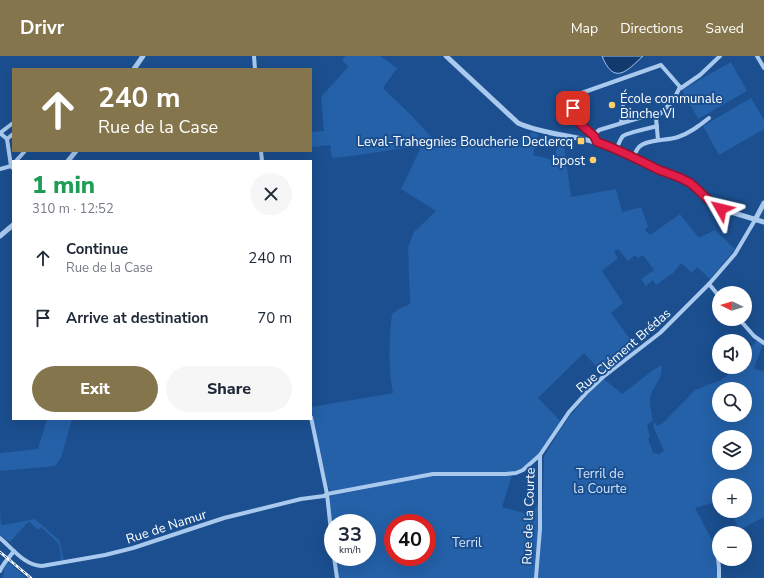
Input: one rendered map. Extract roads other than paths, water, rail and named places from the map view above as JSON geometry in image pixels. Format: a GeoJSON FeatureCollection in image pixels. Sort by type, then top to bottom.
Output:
{"type":"FeatureCollection","features":[{"type":"Feature","properties":{"kind":"street"},"geometry":{"type":"LineString","coordinates":[[135,68],[143,56]]}},
{"type":"Feature","properties":{"kind":"street"},"geometry":{"type":"LineString","coordinates":[[254,56],[255,68]]}},
{"type":"Feature","properties":{"kind":"street"},"geometry":{"type":"LineString","coordinates":[[446,56],[518,123],[535,129],[596,140],[662,171],[679,177],[691,184],[716,207],[764,222]]}},
{"type":"Feature","properties":{"kind":"street"},"geometry":{"type":"LineString","coordinates":[[658,140],[656,118],[673,101],[680,87],[700,75],[720,56]]}},
{"type":"Feature","properties":{"kind":"street"},"geometry":{"type":"LineString","coordinates":[[757,56],[764,68]]}},
{"type":"Feature","properties":{"kind":"street"},"geometry":{"type":"LineString","coordinates":[[596,140],[594,136],[577,121],[571,100],[573,96],[661,65],[680,87]]}},
{"type":"Feature","properties":{"kind":"street"},"geometry":{"type":"LineString","coordinates":[[621,123],[623,106]]}},
{"type":"Feature","properties":{"kind":"street"},"geometry":{"type":"LineString","coordinates":[[596,140],[595,134],[599,130],[649,115],[653,115],[656,118]]}},
{"type":"Feature","properties":{"kind":"street"},"geometry":{"type":"LineString","coordinates":[[633,158],[639,147],[643,144],[658,140],[671,139],[689,132],[709,118]]}},
{"type":"Feature","properties":{"kind":"street"},"geometry":{"type":"LineString","coordinates":[[0,169],[12,166],[7,139],[0,133],[12,124]]}},
{"type":"Feature","properties":{"kind":"street"},"geometry":{"type":"LineString","coordinates":[[616,150],[623,135],[657,126]]}},
{"type":"Feature","properties":{"kind":"street"},"geometry":{"type":"LineString","coordinates":[[7,139],[12,135]]}},
{"type":"Feature","properties":{"kind":"street"},"geometry":{"type":"LineString","coordinates":[[17,160],[24,152]]}},
{"type":"Feature","properties":{"kind":"street"},"geometry":{"type":"LineString","coordinates":[[69,160],[75,152]]}},
{"type":"Feature","properties":{"kind":"street"},"geometry":{"type":"LineString","coordinates":[[755,220],[764,203]]}},
{"type":"Feature","properties":{"kind":"street","name":"Rue Clément Brédas"},"geometry":{"type":"LineString","coordinates":[[327,494],[433,474],[496,475],[516,473],[523,470],[540,455],[569,412],[588,391],[660,333],[709,284],[735,254],[755,220]]}},
{"type":"Feature","properties":{"kind":"street"},"geometry":{"type":"LineString","coordinates":[[0,236],[12,226]]}},
{"type":"Feature","properties":{"kind":"street"},"geometry":{"type":"LineString","coordinates":[[709,284],[712,288]]}},
{"type":"Feature","properties":{"kind":"street"},"geometry":{"type":"LineString","coordinates":[[745,326],[754,336],[764,343]]}},
{"type":"Feature","properties":{"kind":"street"},"geometry":{"type":"LineString","coordinates":[[312,420],[327,494],[329,514]]}},
{"type":"Feature","properties":{"kind":"street","name":"Rue de la Courte"},"geometry":{"type":"LineString","coordinates":[[536,578],[540,529],[540,455]]}},
{"type":"Feature","properties":{"kind":"street","name":"Rue de Namur"},"geometry":{"type":"LineString","coordinates":[[0,538],[14,551],[38,566],[91,558],[133,548],[224,518],[276,505],[324,496],[327,494]]}},
{"type":"Feature","properties":{"kind":"street"},"geometry":{"type":"LineString","coordinates":[[0,571],[2,566],[14,551]]}},
{"type":"Feature","properties":{"kind":"street"},"geometry":{"type":"LineString","coordinates":[[335,566],[336,578]]}},
{"type":"Feature","properties":{"kind":"street"},"geometry":{"type":"LineString","coordinates":[[719,578],[720,566]]}},
{"type":"Feature","properties":{"kind":"railway"},"geometry":{"type":"LineString","coordinates":[[0,552],[31,578]]}},
{"type":"Feature","properties":{"kind":"place","name":"École communale Binche VI"},"geometry":{"type":"Point","coordinates":[612,105]}},
{"type":"Feature","properties":{"kind":"place","name":"Leval-Trahegnies Boucherie Declercq"},"geometry":{"type":"Point","coordinates":[581,141]}},
{"type":"Feature","properties":{"kind":"place","name":"bpost"},"geometry":{"type":"Point","coordinates":[593,160]}},
{"type":"Feature","properties":{"kind":"park label","name":"Terril de la Courte"},"geometry":{"type":"Point","coordinates":[600,480]}},
{"type":"Feature","properties":{"kind":"park label","name":"Terril"},"geometry":{"type":"Point","coordinates":[467,542]}}]}
